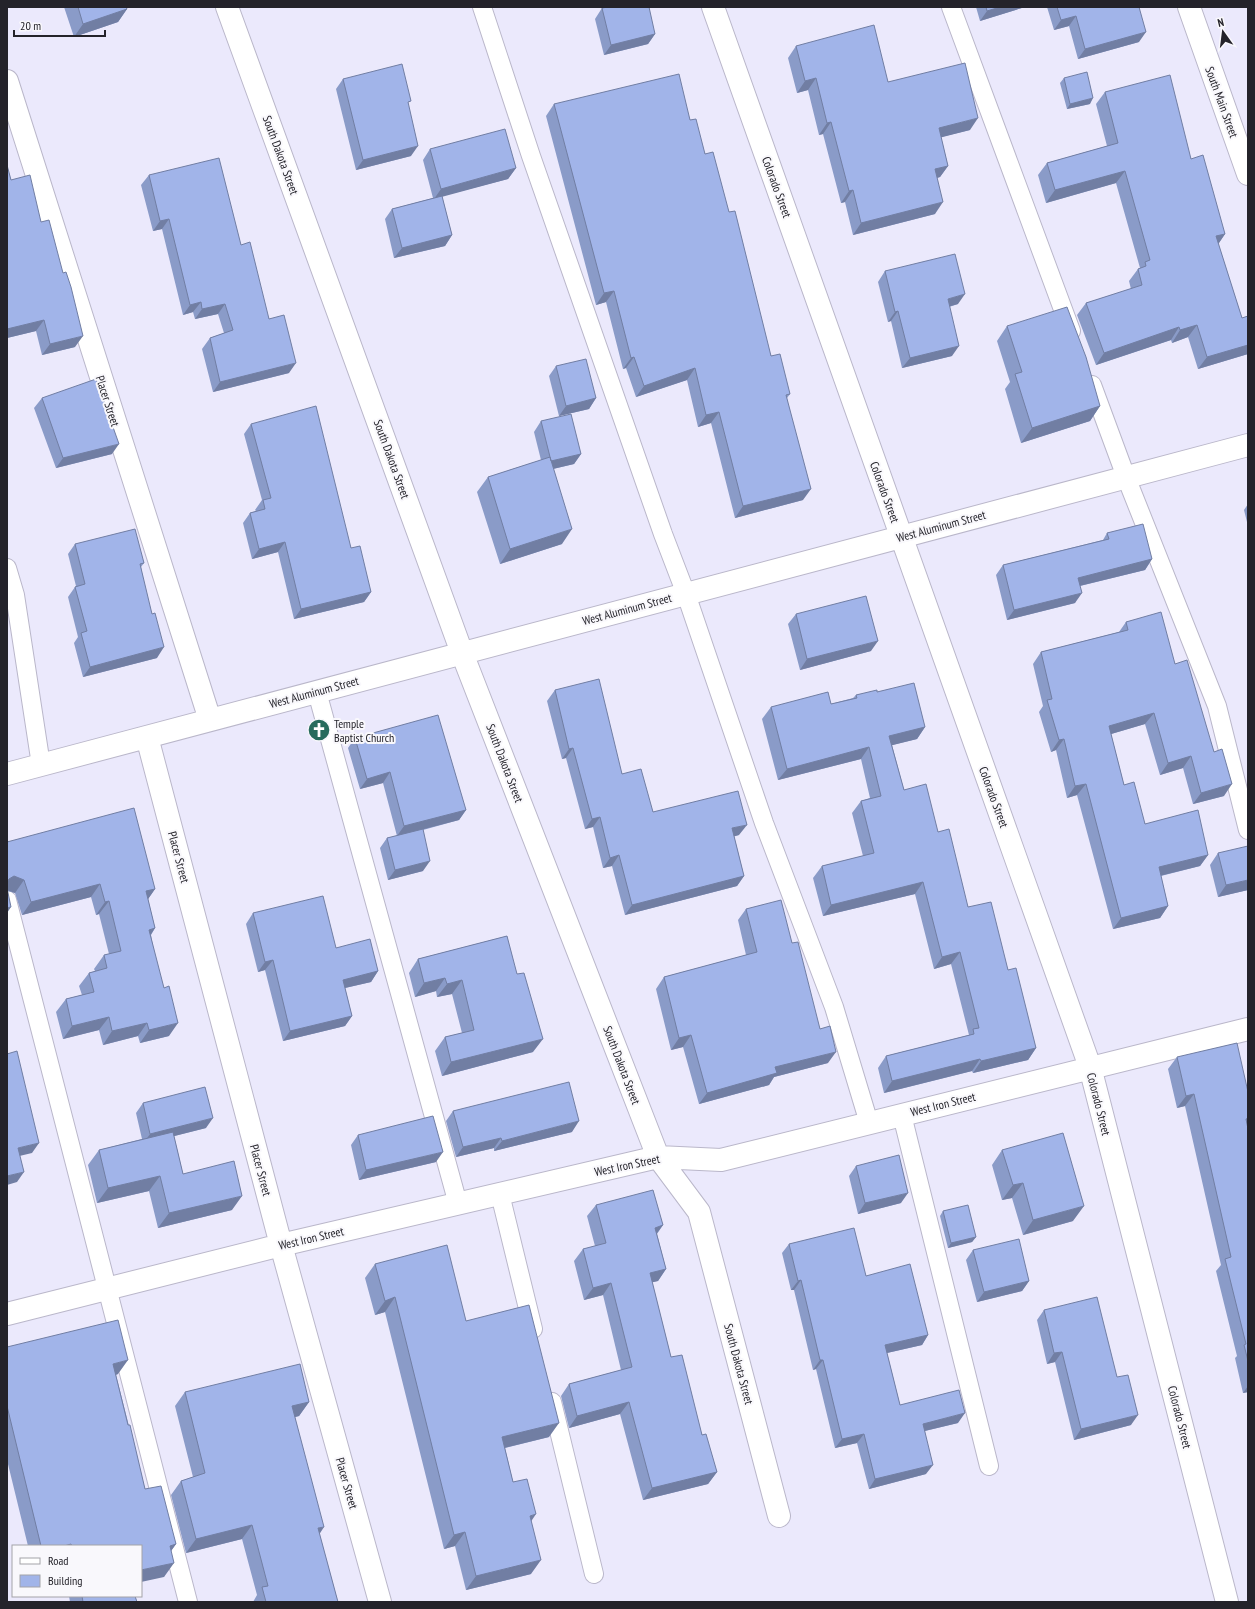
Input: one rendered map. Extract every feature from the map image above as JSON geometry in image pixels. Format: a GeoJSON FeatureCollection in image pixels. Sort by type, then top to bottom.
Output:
{"type":"FeatureCollection","features":[{"type":"Feature","properties":{"kind":"street","name":"South Dakota Street"},"geometry":{"type":"LineString","coordinates":[[227,7],[462,653],[658,1157],[699,1212],[779,1516]]}},
{"type":"Feature","properties":{"kind":"street","name":"Colorado Street"},"geometry":{"type":"LineString","coordinates":[[713,7],[1090,1068],[1227,1602]]}},
{"type":"Feature","properties":{"kind":"street","name":"South Main Street"},"geometry":{"type":"LineString","coordinates":[[1189,7],[1248,174]]}},
{"type":"Feature","properties":{"kind":"street","name":"Placer Street"},"geometry":{"type":"LineString","coordinates":[[7,81],[210,720]]}},
{"type":"Feature","properties":{"kind":"street","name":"West Aluminum Street"},"geometry":{"type":"LineString","coordinates":[[7,774],[1248,445]]}},
{"type":"Feature","properties":{"kind":"street","name":"Placer Street"},"geometry":{"type":"LineString","coordinates":[[147,737],[281,1245],[380,1602]]}},
{"type":"Feature","properties":{"kind":"street","name":"West Iron Street"},"geometry":{"type":"LineString","coordinates":[[7,1314],[281,1245],[658,1157],[721,1160],[1248,1028]]}},
{"type":"Feature","properties":{"kind":"lane"},"geometry":{"type":"LineString","coordinates":[[482,7],[534,164],[660,526],[686,594],[764,823],[834,1007],[869,1123]]}},
{"type":"Feature","properties":{"kind":"lane"},"geometry":{"type":"LineString","coordinates":[[951,7],[1079,350]]}},
{"type":"Feature","properties":{"kind":"lane"},"geometry":{"type":"LineString","coordinates":[[1087,373],[1126,477],[1216,706],[1248,830]]}},
{"type":"Feature","properties":{"kind":"lane"},"geometry":{"type":"LineString","coordinates":[[7,568],[15,595],[41,765]]}},
{"type":"Feature","properties":{"kind":"lane"},"geometry":{"type":"LineString","coordinates":[[318,692],[458,1204]]}},
{"type":"Feature","properties":{"kind":"lane"},"geometry":{"type":"LineString","coordinates":[[7,900],[188,1602]]}},
{"type":"Feature","properties":{"kind":"lane"},"geometry":{"type":"LineString","coordinates":[[902,1115],[989,1466]]}},
{"type":"Feature","properties":{"kind":"lane"},"geometry":{"type":"LineString","coordinates":[[500,1194],[538,1349]]}},
{"type":"Feature","properties":{"kind":"lane"},"geometry":{"type":"LineString","coordinates":[[548,1388],[594,1574]]}},
{"type":"Feature","properties":{"kind":"building"},"geometry":{"type":"Polygon","coordinates":[[[78,7],[126,7],[127,9],[83,24],[78,7]]]}},
{"type":"Feature","properties":{"kind":"building"},"geometry":{"type":"Polygon","coordinates":[[[649,7],[655,34],[611,45],[602,8],[649,7]]]}},
{"type":"Feature","properties":{"kind":"building"},"geometry":{"type":"Polygon","coordinates":[[[986,7],[1000,7],[987,11],[986,7]]]}},
{"type":"Feature","properties":{"kind":"building"},"geometry":{"type":"Polygon","coordinates":[[[1057,7],[1139,7],[1146,32],[1085,49],[1076,16],[1061,20],[1057,7]]]}},
{"type":"Feature","properties":{"kind":"building"},"geometry":{"type":"Polygon","coordinates":[[[874,25],[888,82],[965,63],[978,118],[939,128],[948,166],[935,169],[943,202],[861,223],[853,190],[849,191],[831,122],[827,123],[816,78],[805,81],[796,46],[874,25]]]}},
{"type":"Feature","properties":{"kind":"building"},"geometry":{"type":"Polygon","coordinates":[[[402,64],[411,101],[408,102],[418,146],[363,160],[343,79],[402,64]]]}},
{"type":"Feature","properties":{"kind":"building"},"geometry":{"type":"Polygon","coordinates":[[[1087,72],[1093,98],[1070,104],[1064,78],[1087,72]]]}},
{"type":"Feature","properties":{"kind":"building"},"geometry":{"type":"Polygon","coordinates":[[[679,74],[690,120],[696,119],[705,154],[713,152],[729,212],[735,211],[771,356],[780,354],[790,394],[786,395],[811,489],[743,506],[719,412],[706,415],[695,368],[644,386],[634,357],[631,358],[614,291],[604,293],[554,104],[679,74]]]}},
{"type":"Feature","properties":{"kind":"building"},"geometry":{"type":"Polygon","coordinates":[[[1170,75],[1191,159],[1203,155],[1225,234],[1216,236],[1242,318],[1248,316],[1248,345],[1207,357],[1197,325],[1180,330],[1179,327],[1104,353],[1086,303],[1142,285],[1138,269],[1146,266],[1145,262],[1150,260],[1125,171],[1055,190],[1047,163],[1118,143],[1105,92],[1170,75]]]}},
{"type":"Feature","properties":{"kind":"building"},"geometry":{"type":"Polygon","coordinates":[[[505,129],[516,168],[441,189],[430,149],[505,129]]]}},
{"type":"Feature","properties":{"kind":"building"},"geometry":{"type":"Polygon","coordinates":[[[219,158],[241,245],[250,242],[269,319],[284,315],[296,363],[220,382],[210,338],[233,330],[225,304],[202,309],[201,302],[190,305],[169,219],[160,221],[149,175],[219,158]]]}},
{"type":"Feature","properties":{"kind":"building"},"geometry":{"type":"Polygon","coordinates":[[[7,165],[11,180],[30,175],[41,222],[49,220],[63,273],[66,272],[71,287],[83,336],[50,344],[44,320],[7,329],[7,165]]]}},
{"type":"Feature","properties":{"kind":"building"},"geometry":{"type":"Polygon","coordinates":[[[442,196],[452,235],[402,248],[392,209],[442,196]]]}},
{"type":"Feature","properties":{"kind":"building"},"geometry":{"type":"Polygon","coordinates":[[[955,254],[965,294],[948,299],[959,346],[910,358],[898,311],[895,312],[885,271],[955,254]]]}},
{"type":"Feature","properties":{"kind":"building"},"geometry":{"type":"Polygon","coordinates":[[[1067,307],[1086,357],[1100,406],[1032,428],[1015,374],[1022,372],[1007,326],[1067,307]]]}},
{"type":"Feature","properties":{"kind":"building"},"geometry":{"type":"Polygon","coordinates":[[[586,359],[596,398],[566,406],[556,366],[586,359]]]}},
{"type":"Feature","properties":{"kind":"building"},"geometry":{"type":"Polygon","coordinates":[[[96,379],[119,444],[63,458],[42,398],[96,379]]]}},
{"type":"Feature","properties":{"kind":"building"},"geometry":{"type":"Polygon","coordinates":[[[316,406],[351,548],[360,546],[371,592],[301,609],[285,542],[259,549],[250,513],[265,509],[263,500],[271,498],[251,424],[316,406]]]}},
{"type":"Feature","properties":{"kind":"building"},"geometry":{"type":"Polygon","coordinates":[[[571,414],[581,454],[551,461],[541,421],[571,414]]]}},
{"type":"Feature","properties":{"kind":"building"},"geometry":{"type":"Polygon","coordinates":[[[550,457],[572,529],[510,549],[488,477],[550,457]]]}},
{"type":"Feature","properties":{"kind":"building"},"geometry":{"type":"Polygon","coordinates":[[[1143,524],[1152,559],[1078,578],[1082,593],[1014,610],[1003,565],[1109,539],[1107,533],[1143,524]]]}},
{"type":"Feature","properties":{"kind":"building"},"geometry":{"type":"Polygon","coordinates":[[[135,529],[144,563],[140,564],[152,614],[155,613],[164,647],[90,667],[81,633],[87,631],[75,587],[85,584],[75,544],[135,529]]]}},
{"type":"Feature","properties":{"kind":"building"},"geometry":{"type":"Polygon","coordinates":[[[866,596],[878,641],[807,659],[796,614],[866,596]]]}},
{"type":"Feature","properties":{"kind":"building"},"geometry":{"type":"Polygon","coordinates":[[[1161,612],[1175,664],[1187,660],[1214,752],[1222,749],[1232,784],[1201,793],[1191,756],[1168,763],[1154,713],[1109,726],[1124,785],[1134,782],[1145,824],[1198,810],[1208,855],[1159,867],[1168,906],[1121,918],[1086,784],[1075,786],[1064,739],[1059,740],[1047,700],[1052,699],[1041,652],[1128,630],[1126,622],[1161,612]]]}},
{"type":"Feature","properties":{"kind":"building"},"geometry":{"type":"Polygon","coordinates":[[[599,679],[622,774],[641,769],[653,812],[738,791],[747,825],[732,828],[744,876],[632,905],[619,855],[610,858],[600,817],[592,819],[573,748],[569,749],[555,690],[599,679]]]}},
{"type":"Feature","properties":{"kind":"building"},"geometry":{"type":"Polygon","coordinates":[[[914,683],[925,727],[889,736],[904,790],[926,784],[938,832],[949,829],[968,907],[991,902],[1008,970],[1016,968],[1036,1048],[981,1061],[980,1059],[892,1081],[886,1056],[974,1034],[973,1029],[979,1028],[960,952],[942,957],[923,882],[831,905],[822,866],[874,853],[861,801],[881,796],[869,747],[787,769],[771,707],[828,692],[831,704],[857,698],[856,695],[877,690],[877,692],[914,683]]]}},
{"type":"Feature","properties":{"kind":"building"},"geometry":{"type":"Polygon","coordinates":[[[438,715],[466,810],[404,826],[390,772],[367,779],[355,738],[438,715]]]}},
{"type":"Feature","properties":{"kind":"building"},"geometry":{"type":"Polygon","coordinates":[[[134,808],[155,889],[146,891],[155,928],[149,930],[164,988],[169,986],[178,1023],[149,1030],[147,1023],[112,1031],[109,1017],[72,1026],[66,999],[94,992],[89,973],[107,968],[104,955],[121,951],[109,901],[105,902],[100,884],[31,902],[24,880],[14,876],[9,879],[7,883],[7,842],[134,808]]]}},
{"type":"Feature","properties":{"kind":"building"},"geometry":{"type":"Polygon","coordinates":[[[423,829],[430,861],[395,870],[387,838],[423,829]]]}},
{"type":"Feature","properties":{"kind":"building"},"geometry":{"type":"Polygon","coordinates":[[[1248,846],[1248,880],[1226,885],[1218,853],[1248,846]]]}},
{"type":"Feature","properties":{"kind":"building"},"geometry":{"type":"Polygon","coordinates":[[[7,888],[11,907],[7,908],[7,888]]]}},
{"type":"Feature","properties":{"kind":"building"},"geometry":{"type":"Polygon","coordinates":[[[323,896],[336,948],[370,939],[378,971],[343,980],[352,1016],[290,1031],[273,960],[265,962],[253,913],[323,896]]]}},
{"type":"Feature","properties":{"kind":"building"},"geometry":{"type":"Polygon","coordinates":[[[781,900],[792,943],[798,942],[820,1029],[830,1026],[836,1052],[775,1067],[777,1073],[707,1093],[691,1035],[679,1038],[664,977],[757,952],[746,909],[781,900]]]}},
{"type":"Feature","properties":{"kind":"building"},"geometry":{"type":"Polygon","coordinates":[[[507,936],[517,974],[524,973],[543,1039],[451,1062],[445,1037],[474,1030],[462,980],[447,984],[445,978],[424,983],[418,959],[507,936]]]}},
{"type":"Feature","properties":{"kind":"building"},"geometry":{"type":"Polygon","coordinates":[[[1237,1043],[1248,1092],[1248,1118],[1246,1119],[1248,1129],[1248,1361],[1244,1345],[1246,1344],[1225,1259],[1231,1257],[1194,1094],[1186,1096],[1177,1057],[1237,1043]]]}},
{"type":"Feature","properties":{"kind":"building"},"geometry":{"type":"Polygon","coordinates":[[[17,1051],[39,1143],[18,1148],[24,1172],[7,1176],[7,1054],[17,1051]]]}},
{"type":"Feature","properties":{"kind":"building"},"geometry":{"type":"Polygon","coordinates":[[[569,1082],[579,1121],[502,1141],[501,1138],[463,1147],[453,1111],[569,1082]]]}},
{"type":"Feature","properties":{"kind":"building"},"geometry":{"type":"Polygon","coordinates":[[[205,1087],[213,1118],[150,1134],[143,1103],[205,1087]]]}},
{"type":"Feature","properties":{"kind":"building"},"geometry":{"type":"Polygon","coordinates":[[[433,1116],[443,1152],[366,1170],[358,1135],[433,1116]]]}},
{"type":"Feature","properties":{"kind":"building"},"geometry":{"type":"Polygon","coordinates":[[[173,1132],[183,1174],[234,1161],[242,1196],[169,1213],[160,1176],[108,1188],[99,1150],[173,1132]]]}},
{"type":"Feature","properties":{"kind":"building"},"geometry":{"type":"Polygon","coordinates":[[[1063,1133],[1084,1206],[1033,1220],[1023,1183],[1013,1185],[1002,1150],[1063,1133]]]}},
{"type":"Feature","properties":{"kind":"building"},"geometry":{"type":"Polygon","coordinates":[[[899,1155],[908,1193],[865,1203],[856,1166],[899,1155]]]}},
{"type":"Feature","properties":{"kind":"building"},"geometry":{"type":"Polygon","coordinates":[[[653,1190],[663,1225],[655,1228],[666,1269],[650,1273],[671,1357],[682,1355],[702,1435],[706,1434],[717,1472],[652,1488],[629,1402],[577,1416],[569,1384],[632,1367],[611,1283],[593,1288],[583,1249],[606,1243],[596,1205],[653,1190]]]}},
{"type":"Feature","properties":{"kind":"building"},"geometry":{"type":"Polygon","coordinates":[[[968,1205],[976,1237],[951,1243],[943,1211],[968,1205]]]}},
{"type":"Feature","properties":{"kind":"building"},"geometry":{"type":"Polygon","coordinates":[[[854,1228],[866,1276],[910,1264],[928,1335],[885,1345],[900,1405],[959,1390],[965,1413],[923,1424],[933,1465],[875,1479],[864,1434],[842,1439],[823,1360],[820,1360],[801,1280],[798,1281],[789,1244],[854,1228]]]}},
{"type":"Feature","properties":{"kind":"building"},"geometry":{"type":"Polygon","coordinates":[[[1019,1239],[1029,1281],[984,1292],[973,1250],[1019,1239]]]}},
{"type":"Feature","properties":{"kind":"building"},"geometry":{"type":"Polygon","coordinates":[[[447,1245],[466,1321],[529,1305],[559,1423],[502,1437],[513,1482],[527,1479],[536,1514],[530,1516],[541,1560],[476,1576],[465,1532],[454,1535],[395,1297],[385,1301],[375,1264],[447,1245]]]}},
{"type":"Feature","properties":{"kind":"building"},"geometry":{"type":"Polygon","coordinates":[[[1097,1297],[1117,1377],[1128,1375],[1138,1415],[1081,1429],[1062,1352],[1054,1353],[1044,1310],[1097,1297]]]}},
{"type":"Feature","properties":{"kind":"building"},"geometry":{"type":"Polygon","coordinates":[[[118,1320],[128,1360],[113,1364],[128,1425],[130,1425],[145,1489],[161,1486],[176,1544],[170,1546],[174,1563],[142,1570],[142,1545],[41,1545],[7,1406],[7,1347],[118,1320]]]}},
{"type":"Feature","properties":{"kind":"building"},"geometry":{"type":"Polygon","coordinates":[[[300,1364],[309,1402],[292,1406],[324,1527],[318,1528],[338,1602],[266,1602],[262,1587],[268,1586],[252,1525],[196,1539],[181,1481],[205,1473],[185,1392],[300,1364]]]}},
{"type":"Feature","properties":{"kind":"building"},"geometry":{"type":"Polygon","coordinates":[[[82,1597],[135,1597],[137,1602],[83,1602],[82,1597]]]}},
{"type":"Feature","properties":{"kind":"place","name":"Temple Baptist Church"},"geometry":{"type":"Point","coordinates":[319,730]}}]}
